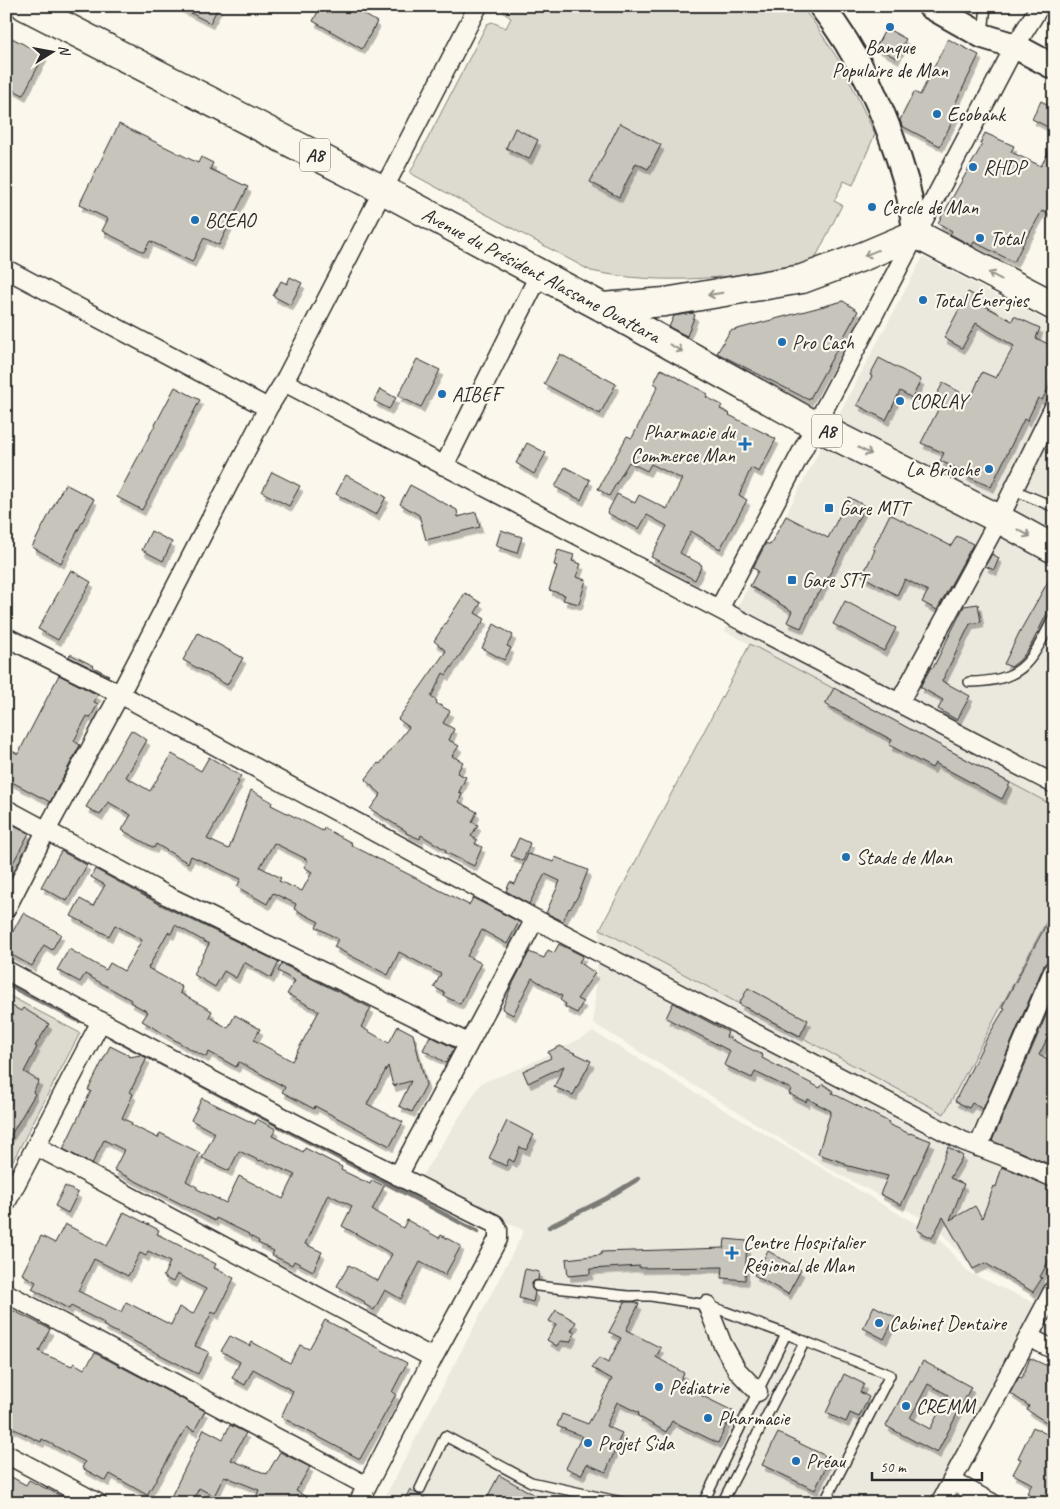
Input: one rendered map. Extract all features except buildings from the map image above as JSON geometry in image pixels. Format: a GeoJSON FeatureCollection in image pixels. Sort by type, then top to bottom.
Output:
{"type":"FeatureCollection","features":[{"type":"Feature","properties":{"kind":"main road","name":"Avenue du Président Alassane Ouattara"},"geometry":{"type":"LineString","coordinates":[[25,6],[383,190],[602,307],[816,426],[1054,549]]}},
{"type":"Feature","properties":{"kind":"main road"},"geometry":{"type":"LineString","coordinates":[[602,307],[665,302],[802,279],[916,234],[1054,306]]}},
{"type":"Feature","properties":{"kind":"street"},"geometry":{"type":"LineString","coordinates":[[821,6],[853,52],[877,101],[906,183],[916,234]]}},
{"type":"Feature","properties":{"kind":"street"},"geometry":{"type":"LineString","coordinates":[[930,6],[983,36],[1015,46],[1054,67]]}},
{"type":"Feature","properties":{"kind":"street"},"geometry":{"type":"LineString","coordinates":[[719,609],[1015,46],[1040,6]]}},
{"type":"Feature","properties":{"kind":"street"},"geometry":{"type":"LineString","coordinates":[[6,909],[268,408],[284,382],[383,190],[473,8]]}},
{"type":"Feature","properties":{"kind":"street"},"geometry":{"type":"LineString","coordinates":[[6,269],[268,408]]}},
{"type":"Feature","properties":{"kind":"street"},"geometry":{"type":"LineString","coordinates":[[444,466],[539,275]]}},
{"type":"Feature","properties":{"kind":"street"},"geometry":{"type":"LineString","coordinates":[[284,382],[1054,784]]}},
{"type":"Feature","properties":{"kind":"street"},"geometry":{"type":"LineString","coordinates":[[899,703],[999,519],[1054,408]]}},
{"type":"Feature","properties":{"kind":"street"},"geometry":{"type":"LineString","coordinates":[[6,638],[120,694],[535,919],[978,1147],[1054,1178]]}},
{"type":"Feature","properties":{"kind":"street"},"geometry":{"type":"LineString","coordinates":[[6,809],[168,896],[468,1043]]}},
{"type":"Feature","properties":{"kind":"street"},"geometry":{"type":"LineString","coordinates":[[398,1176],[535,919]]}},
{"type":"Feature","properties":{"kind":"street"},"geometry":{"type":"LineString","coordinates":[[978,1147],[1054,969]]}},
{"type":"Feature","properties":{"kind":"street"},"geometry":{"type":"LineString","coordinates":[[6,970],[101,1022],[398,1176],[495,1224],[498,1230],[498,1239],[433,1358],[358,1503]]}},
{"type":"Feature","properties":{"kind":"street"},"geometry":{"type":"LineString","coordinates":[[6,1203],[101,1022]]}},
{"type":"Feature","properties":{"kind":"street"},"geometry":{"type":"LineString","coordinates":[[36,1146],[433,1358]]}},
{"type":"Feature","properties":{"kind":"street"},"geometry":{"type":"LineString","coordinates":[[940,1503],[1054,1289]]}},
{"type":"Feature","properties":{"kind":"street"},"geometry":{"type":"LineString","coordinates":[[6,1293],[367,1486]]}},
{"type":"Feature","properties":{"kind":"street"},"geometry":{"type":"LineString","coordinates":[[706,1305],[722,1343],[737,1370],[758,1392]]}},
{"type":"Feature","properties":{"kind":"street"},"geometry":{"type":"LineString","coordinates":[[1029,1337],[1054,1350]]}},
{"type":"Feature","properties":{"kind":"street"},"geometry":{"type":"LineString","coordinates":[[6,1454],[98,1503]]}},
{"type":"Feature","properties":{"kind":"street"},"geometry":{"type":"LineString","coordinates":[[951,1483],[967,1503]]}},
{"type":"Feature","properties":{"kind":"street"},"geometry":{"type":"LineString","coordinates":[[951,1483],[992,1503]]}},
{"type":"Feature","properties":{"kind":"lane"},"geometry":{"type":"LineString","coordinates":[[983,36],[986,6]]}},
{"type":"Feature","properties":{"kind":"lane"},"geometry":{"type":"LineString","coordinates":[[1014,490],[1054,507]]}},
{"type":"Feature","properties":{"kind":"lane"},"geometry":{"type":"LineString","coordinates":[[969,682],[989,682],[1021,669],[1035,654],[1054,617]]}},
{"type":"Feature","properties":{"kind":"lane"},"geometry":{"type":"LineString","coordinates":[[537,1286],[628,1296],[651,1296],[706,1305],[805,1341],[890,1375],[824,1503]]}},
{"type":"Feature","properties":{"kind":"lane"},"geometry":{"type":"LineString","coordinates":[[703,1503],[786,1334]]}},
{"type":"Feature","properties":{"kind":"lane"},"geometry":{"type":"LineString","coordinates":[[722,1503],[805,1341]]}},
{"type":"Feature","properties":{"kind":"lane"},"geometry":{"type":"LineString","coordinates":[[420,1489],[445,1436],[531,1482],[626,1503]]}},
{"type":"Feature","properties":{"kind":"shaded area"},"geometry":{"type":"Polygon","coordinates":[[[501,6],[800,6],[813,21],[843,67],[875,134],[853,185],[844,181],[834,201],[842,205],[813,263],[730,276],[675,279],[619,276],[591,271],[410,173],[487,24],[492,22],[506,28],[511,18],[505,14],[501,6]]]}},
{"type":"Feature","properties":{"kind":"shaded area"},"geometry":{"type":"Polygon","coordinates":[[[923,257],[1054,325],[1054,806],[725,631],[923,257]]]}},
{"type":"Feature","properties":{"kind":"shaded area","name":"Stade de Man"},"geometry":{"type":"Polygon","coordinates":[[[750,644],[1054,806],[1054,907],[944,1114],[600,929],[750,644]]]}},
{"type":"Feature","properties":{"kind":"shaded area"},"geometry":{"type":"Polygon","coordinates":[[[1054,907],[1054,1338],[1042,1332],[1033,1294],[968,1263],[935,1225],[831,1170],[593,1023],[600,929],[944,1114],[1054,907]]]}},
{"type":"Feature","properties":{"kind":"shaded area"},"geometry":{"type":"Polygon","coordinates":[[[6,994],[80,1033],[6,1174],[6,994]]]}},
{"type":"Feature","properties":{"kind":"shaded area","name":"Centre Hospitalier Régional de Man"},"geometry":{"type":"Polygon","coordinates":[[[594,1032],[902,1216],[936,1234],[968,1272],[1034,1303],[928,1503],[382,1503],[524,1231],[421,1177],[481,1083],[523,1067],[594,1032]]]}},
{"type":"Feature","properties":{"kind":"waterway"},"geometry":{"type":"LineString","coordinates":[[6,984],[79,1021]]}},
{"type":"Feature","properties":{"kind":"waterway"},"geometry":{"type":"LineString","coordinates":[[111,1037],[478,1232]]}},
{"type":"Feature","properties":{"kind":"waterway"},"geometry":{"type":"LineString","coordinates":[[549,1227],[607,1198],[638,1179]]}},
{"type":"Feature","properties":{"kind":"place","name":"Banque Populaire de Man"},"geometry":{"type":"Point","coordinates":[890,27]}},
{"type":"Feature","properties":{"kind":"place","name":"Ecobank"},"geometry":{"type":"Point","coordinates":[937,114]}},
{"type":"Feature","properties":{"kind":"place","name":"RHDP"},"geometry":{"type":"Point","coordinates":[973,167]}},
{"type":"Feature","properties":{"kind":"place","name":"Cercle de Man"},"geometry":{"type":"Point","coordinates":[872,207]}},
{"type":"Feature","properties":{"kind":"place","name":"BCEAO"},"geometry":{"type":"Point","coordinates":[195,220]}},
{"type":"Feature","properties":{"kind":"place","name":"Total"},"geometry":{"type":"Point","coordinates":[980,238]}},
{"type":"Feature","properties":{"kind":"place","name":"Total Énergies"},"geometry":{"type":"Point","coordinates":[923,300]}},
{"type":"Feature","properties":{"kind":"place","name":"Pro Cash"},"geometry":{"type":"Point","coordinates":[782,342]}},
{"type":"Feature","properties":{"kind":"place","name":"AIBEF"},"geometry":{"type":"Point","coordinates":[442,394]}},
{"type":"Feature","properties":{"kind":"place","name":"CORLAY"},"geometry":{"type":"Point","coordinates":[900,401]}},
{"type":"Feature","properties":{"kind":"place","name":"Pharmacie du Commerce Man"},"geometry":{"type":"Point","coordinates":[745,444]}},
{"type":"Feature","properties":{"kind":"place","name":"La Brioche"},"geometry":{"type":"Point","coordinates":[989,469]}},
{"type":"Feature","properties":{"kind":"place","name":"Gare MTT"},"geometry":{"type":"Point","coordinates":[829,508]}},
{"type":"Feature","properties":{"kind":"place","name":"Gare STT"},"geometry":{"type":"Point","coordinates":[792,580]}},
{"type":"Feature","properties":{"kind":"place","name":"Stade de Man"},"geometry":{"type":"Point","coordinates":[846,857]}},
{"type":"Feature","properties":{"kind":"place","name":"Centre Hospitalier Régional de Man"},"geometry":{"type":"Point","coordinates":[732,1253]}},
{"type":"Feature","properties":{"kind":"place","name":"Cabinet Dentaire"},"geometry":{"type":"Point","coordinates":[879,1323]}},
{"type":"Feature","properties":{"kind":"place","name":"Pédiatrie"},"geometry":{"type":"Point","coordinates":[659,1387]}},
{"type":"Feature","properties":{"kind":"place","name":"CREMM"},"geometry":{"type":"Point","coordinates":[906,1406]}},
{"type":"Feature","properties":{"kind":"place","name":"Pharmacie"},"geometry":{"type":"Point","coordinates":[708,1418]}},
{"type":"Feature","properties":{"kind":"place","name":"Projet Sida"},"geometry":{"type":"Point","coordinates":[588,1443]}},
{"type":"Feature","properties":{"kind":"place","name":"Préau"},"geometry":{"type":"Point","coordinates":[796,1461]}}]}
